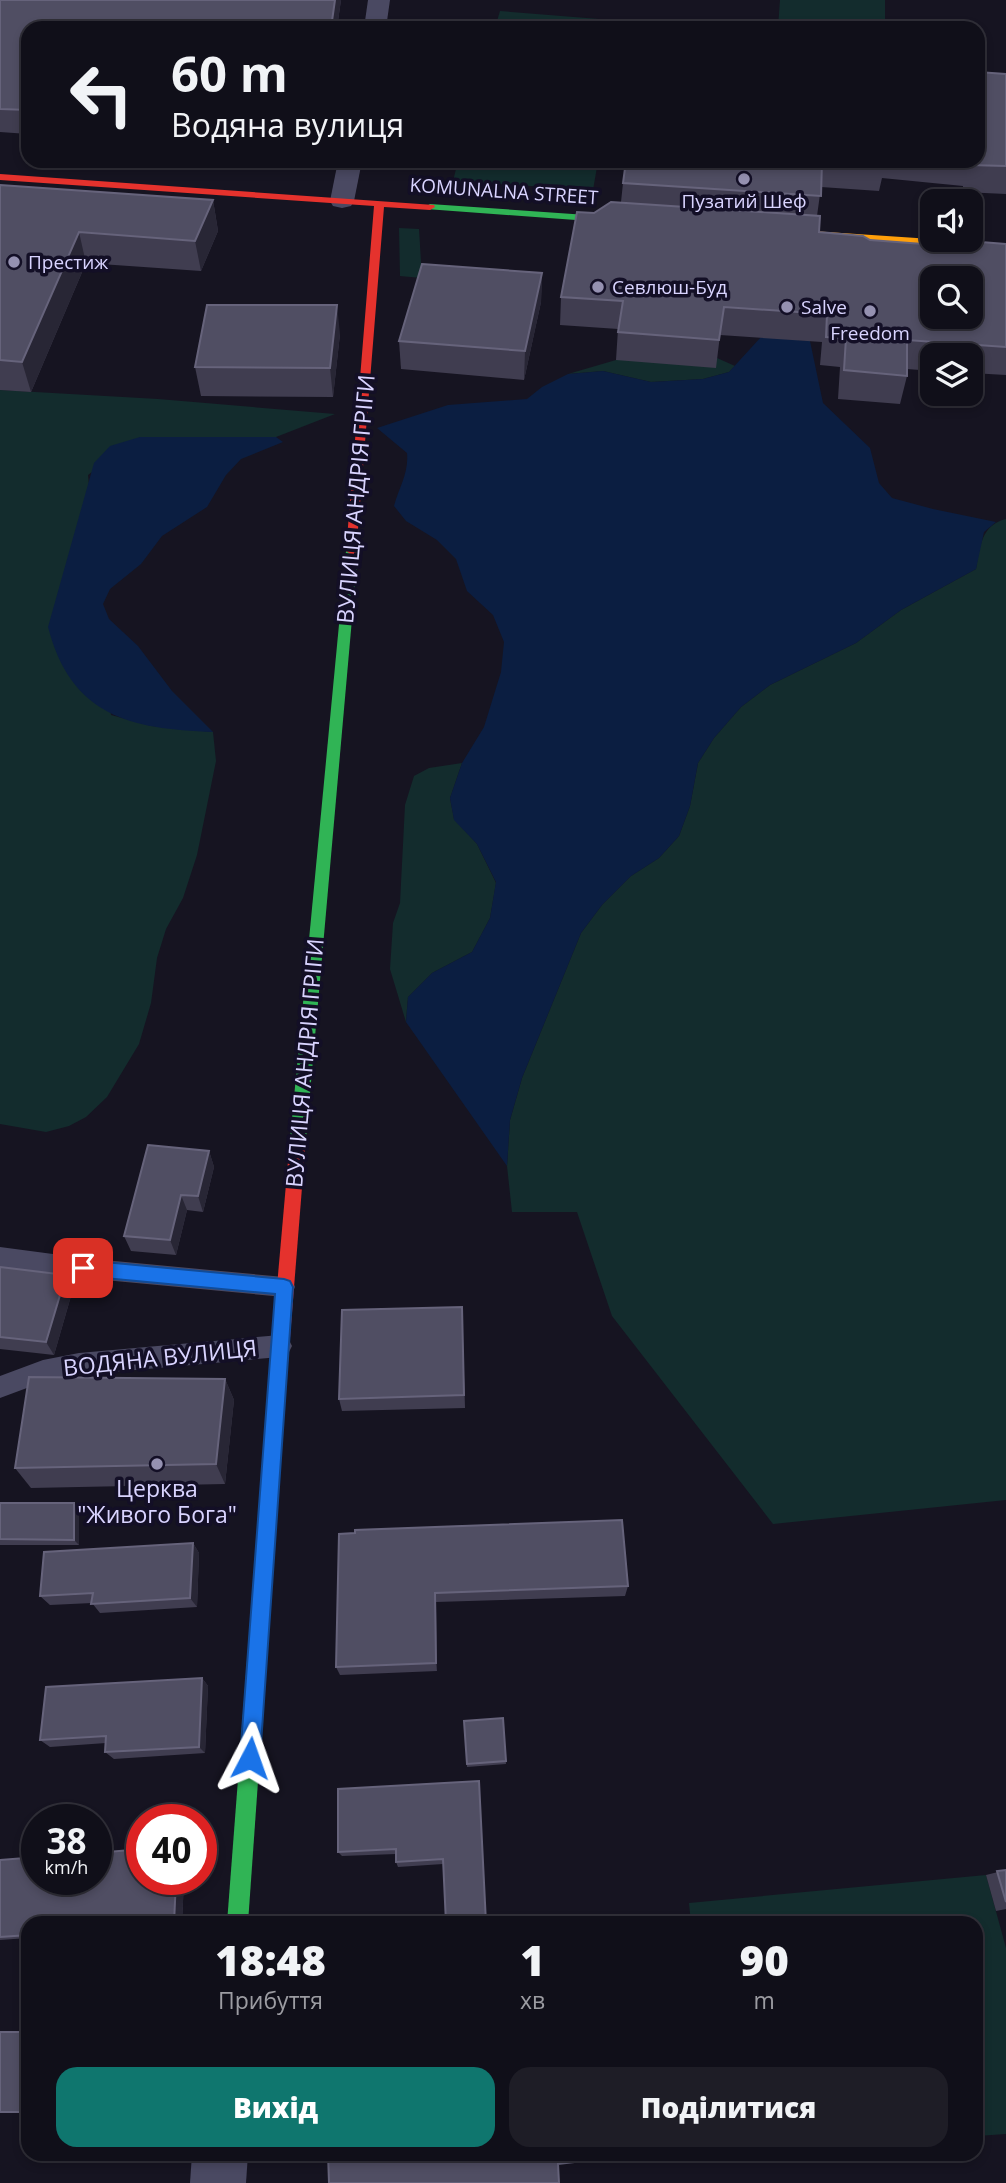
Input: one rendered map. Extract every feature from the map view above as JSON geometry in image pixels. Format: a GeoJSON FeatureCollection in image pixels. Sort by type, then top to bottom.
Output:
{"type":"FeatureCollection","features":[{"type":"Feature","properties":{"kind":"street"},"geometry":{"type":"LineString","coordinates":[[376,21],[380,0]]}},
{"type":"Feature","properties":{"kind":"street"},"geometry":{"type":"LineString","coordinates":[[342,201],[349,168]]}},
{"type":"Feature","properties":{"kind":"street","name":"KOMUNALNA STREET"},"geometry":{"type":"LineString","coordinates":[[0,177],[643,222]]}},
{"type":"Feature","properties":{"kind":"street","name":"ВУЛИЦЯ АНДРІЯ ГРІГИ"},"geometry":{"type":"LineString","coordinates":[[238,1916],[284,1287],[365,416],[379,204]]}},
{"type":"Feature","properties":{"kind":"street"},"geometry":{"type":"LineString","coordinates":[[797,233],[1006,247]]}},
{"type":"Feature","properties":{"kind":"street"},"geometry":{"type":"LineString","coordinates":[[218,2183],[220,2161]]}},
{"type":"Feature","properties":{"kind":"lane"},"geometry":{"type":"LineString","coordinates":[[0,1257],[83,1268],[284,1287]]}},
{"type":"Feature","properties":{"kind":"lane","name":"ВОДЯНА ВУЛИЦЯ"},"geometry":{"type":"LineString","coordinates":[[0,1387],[43,1371],[79,1364],[280,1346]]}},
{"type":"Feature","properties":{"kind":"green space"},"geometry":{"type":"Polygon","coordinates":[[[780,0],[885,0],[885,21],[778,21],[780,0]]]}},
{"type":"Feature","properties":{"kind":"green space"},"geometry":{"type":"Polygon","coordinates":[[[500,11],[624,21],[497,21],[500,11]]]}},
{"type":"Feature","properties":{"kind":"green space"},"geometry":{"type":"Polygon","coordinates":[[[456,168],[597,168],[593,190],[453,181],[456,168]]]}},
{"type":"Feature","properties":{"kind":"green space"},"geometry":{"type":"Polygon","coordinates":[[[399,228],[419,229],[422,278],[400,276],[399,228]]]}},
{"type":"Feature","properties":{"kind":"green space"},"geometry":{"type":"Polygon","coordinates":[[[717,358],[735,366],[729,372],[703,379],[651,382],[603,371],[568,374],[616,360],[717,358]]]}},
{"type":"Feature","properties":{"kind":"green space"},"geometry":{"type":"Polygon","coordinates":[[[0,390],[158,399],[335,414],[276,437],[140,437],[88,475],[111,715],[152,726],[213,732],[216,761],[197,855],[183,898],[166,929],[157,958],[151,1003],[139,1044],[107,1097],[86,1117],[69,1126],[46,1132],[0,1124],[0,390]]]}},
{"type":"Feature","properties":{"kind":"green space"},"geometry":{"type":"Polygon","coordinates":[[[1006,519],[1006,1500],[773,1524],[612,1316],[577,1212],[512,1212],[507,1166],[510,1120],[522,1078],[581,933],[602,905],[631,876],[659,858],[679,836],[690,806],[698,763],[714,738],[741,707],[770,685],[856,643],[901,610],[976,569],[983,538],[991,526],[1006,519]]]}},
{"type":"Feature","properties":{"kind":"green space"},"geometry":{"type":"Polygon","coordinates":[[[462,763],[450,798],[454,819],[477,844],[496,883],[490,918],[472,952],[432,973],[408,997],[406,1022],[390,969],[393,923],[400,903],[405,805],[414,776],[429,768],[462,763]]]}},
{"type":"Feature","properties":{"kind":"green space"},"geometry":{"type":"Polygon","coordinates":[[[986,1875],[1006,1948],[1006,2134],[983,2136],[983,1916],[690,1916],[689,1903],[986,1875]]]}},
{"type":"Feature","properties":{"kind":"water"},"geometry":{"type":"Polygon","coordinates":[[[761,337],[810,341],[823,403],[870,448],[879,483],[892,498],[996,522],[984,532],[976,569],[901,610],[856,643],[770,685],[741,707],[714,738],[698,763],[690,806],[679,836],[659,858],[631,876],[602,905],[581,933],[522,1078],[510,1120],[507,1166],[406,1022],[408,997],[432,973],[472,952],[490,918],[496,882],[477,844],[454,820],[450,798],[462,763],[484,727],[501,672],[504,642],[493,615],[467,591],[456,559],[437,540],[406,521],[394,506],[405,474],[407,453],[377,428],[448,405],[527,399],[542,387],[568,374],[603,371],[651,382],[703,379],[729,372],[761,337]]]}},
{"type":"Feature","properties":{"kind":"water"},"geometry":{"type":"Polygon","coordinates":[[[140,437],[276,437],[283,442],[241,459],[226,475],[207,507],[162,536],[141,564],[110,589],[103,604],[109,619],[138,646],[172,691],[213,732],[155,727],[108,712],[88,699],[72,681],[58,657],[48,627],[94,463],[110,446],[140,437]]]}},
{"type":"Feature","properties":{"kind":"building"},"geometry":{"type":"Polygon","coordinates":[[[0,0],[335,0],[332,21],[21,21],[21,110],[0,109],[0,0]]]}},
{"type":"Feature","properties":{"kind":"building"},"geometry":{"type":"Polygon","coordinates":[[[985,72],[1006,74],[1006,166],[985,165],[985,72]]]}},
{"type":"Feature","properties":{"kind":"building"},"geometry":{"type":"Polygon","coordinates":[[[625,168],[822,168],[821,196],[623,183],[625,168]]]}},
{"type":"Feature","properties":{"kind":"building"},"geometry":{"type":"Polygon","coordinates":[[[0,185],[213,200],[195,241],[79,232],[22,362],[0,360],[0,185]]]}},
{"type":"Feature","properties":{"kind":"building"},"geometry":{"type":"Polygon","coordinates":[[[611,202],[820,216],[819,232],[920,244],[920,252],[983,252],[983,242],[1006,244],[1006,347],[983,345],[983,343],[907,340],[907,376],[844,370],[846,338],[826,337],[827,314],[724,307],[719,340],[618,332],[623,301],[561,297],[577,212],[594,213],[611,202]]]}},
{"type":"Feature","properties":{"kind":"building"},"geometry":{"type":"Polygon","coordinates":[[[422,264],[542,273],[525,351],[399,341],[422,264]]]}},
{"type":"Feature","properties":{"kind":"building"},"geometry":{"type":"Polygon","coordinates":[[[207,305],[337,305],[330,368],[195,367],[207,305]]]}},
{"type":"Feature","properties":{"kind":"building"},"geometry":{"type":"Polygon","coordinates":[[[148,1145],[209,1151],[198,1196],[181,1195],[170,1240],[124,1236],[148,1145]]]}},
{"type":"Feature","properties":{"kind":"building"},"geometry":{"type":"Polygon","coordinates":[[[0,1267],[66,1275],[46,1342],[0,1337],[0,1267]]]}},
{"type":"Feature","properties":{"kind":"building"},"geometry":{"type":"Polygon","coordinates":[[[462,1307],[464,1395],[339,1399],[342,1310],[462,1307]]]}},
{"type":"Feature","properties":{"kind":"building","name":"Церква \"Живого Бога\""},"geometry":{"type":"Polygon","coordinates":[[[29,1377],[225,1379],[216,1464],[15,1468],[29,1377]]]}},
{"type":"Feature","properties":{"kind":"building"},"geometry":{"type":"Polygon","coordinates":[[[0,1503],[74,1503],[74,1540],[0,1539],[0,1503]]]}},
{"type":"Feature","properties":{"kind":"building"},"geometry":{"type":"Polygon","coordinates":[[[622,1520],[628,1586],[435,1593],[436,1663],[336,1667],[339,1534],[355,1533],[355,1530],[622,1520]]]}},
{"type":"Feature","properties":{"kind":"building"},"geometry":{"type":"Polygon","coordinates":[[[193,1543],[190,1598],[91,1604],[93,1593],[40,1596],[44,1552],[193,1543]]]}},
{"type":"Feature","properties":{"kind":"building"},"geometry":{"type":"Polygon","coordinates":[[[202,1678],[199,1747],[105,1752],[106,1736],[40,1740],[46,1687],[202,1678]]]}},
{"type":"Feature","properties":{"kind":"building"},"geometry":{"type":"Polygon","coordinates":[[[503,1718],[506,1761],[467,1764],[464,1721],[503,1718]]]}},
{"type":"Feature","properties":{"kind":"building"},"geometry":{"type":"Polygon","coordinates":[[[479,1781],[486,1916],[446,1916],[443,1859],[396,1862],[396,1849],[338,1852],[338,1789],[479,1781]]]}},
{"type":"Feature","properties":{"kind":"building"},"geometry":{"type":"Polygon","coordinates":[[[126,1850],[126,1895],[175,1895],[174,1916],[21,1916],[21,1936],[0,1937],[0,1860],[21,1858],[21,1895],[112,1895],[112,1852],[126,1850]]]}},
{"type":"Feature","properties":{"kind":"building"},"geometry":{"type":"Polygon","coordinates":[[[1006,1870],[1006,1902],[997,1871],[1006,1870]]]}},
{"type":"Feature","properties":{"kind":"building"},"geometry":{"type":"Polygon","coordinates":[[[0,2032],[21,2032],[21,2112],[0,2112],[0,2032]]]}},
{"type":"Feature","properties":{"kind":"building"},"geometry":{"type":"Polygon","coordinates":[[[328,2161],[583,2161],[558,2164],[559,2183],[329,2183],[328,2161]]]}},
{"type":"Feature","properties":{"kind":"traffic: fast"},"geometry":{"type":"LineString","coordinates":[[430,207],[630,221]]}},
{"type":"Feature","properties":{"kind":"traffic: fast"},"geometry":{"type":"LineString","coordinates":[[297,1150],[352,551]]}},
{"type":"Feature","properties":{"kind":"traffic: fast"},"geometry":{"type":"LineString","coordinates":[[238,1916],[276,1400]]}},
{"type":"Feature","properties":{"kind":"traffic: slow"},"geometry":{"type":"LineString","coordinates":[[812,234],[1006,247]]}},
{"type":"Feature","properties":{"kind":"traffic: jam"},"geometry":{"type":"LineString","coordinates":[[0,177],[430,207]]}},
{"type":"Feature","properties":{"kind":"traffic: jam"},"geometry":{"type":"LineString","coordinates":[[352,551],[379,204]]}},
{"type":"Feature","properties":{"kind":"traffic: jam"},"geometry":{"type":"LineString","coordinates":[[276,1400],[297,1150]]}},
{"type":"Feature","properties":{"kind":"place","name":"Пузатий Шеф"},"geometry":{"type":"Point","coordinates":[744,179]}},
{"type":"Feature","properties":{"kind":"place","name":"Престиж"},"geometry":{"type":"Point","coordinates":[14,262]}},
{"type":"Feature","properties":{"kind":"place","name":"Севлюш-Буд"},"geometry":{"type":"Point","coordinates":[598,287]}},
{"type":"Feature","properties":{"kind":"place","name":"Salve"},"geometry":{"type":"Point","coordinates":[787,307]}},
{"type":"Feature","properties":{"kind":"place","name":"Freedom"},"geometry":{"type":"Point","coordinates":[870,311]}},
{"type":"Feature","properties":{"kind":"place","name":"Церква \"Живого Бога\""},"geometry":{"type":"Point","coordinates":[157,1464]}},
{"type":"Feature","properties":{"kind":"route"},"geometry":{"type":"LineString","coordinates":[[83,1268],[284,1287],[250,1758]]}}]}
